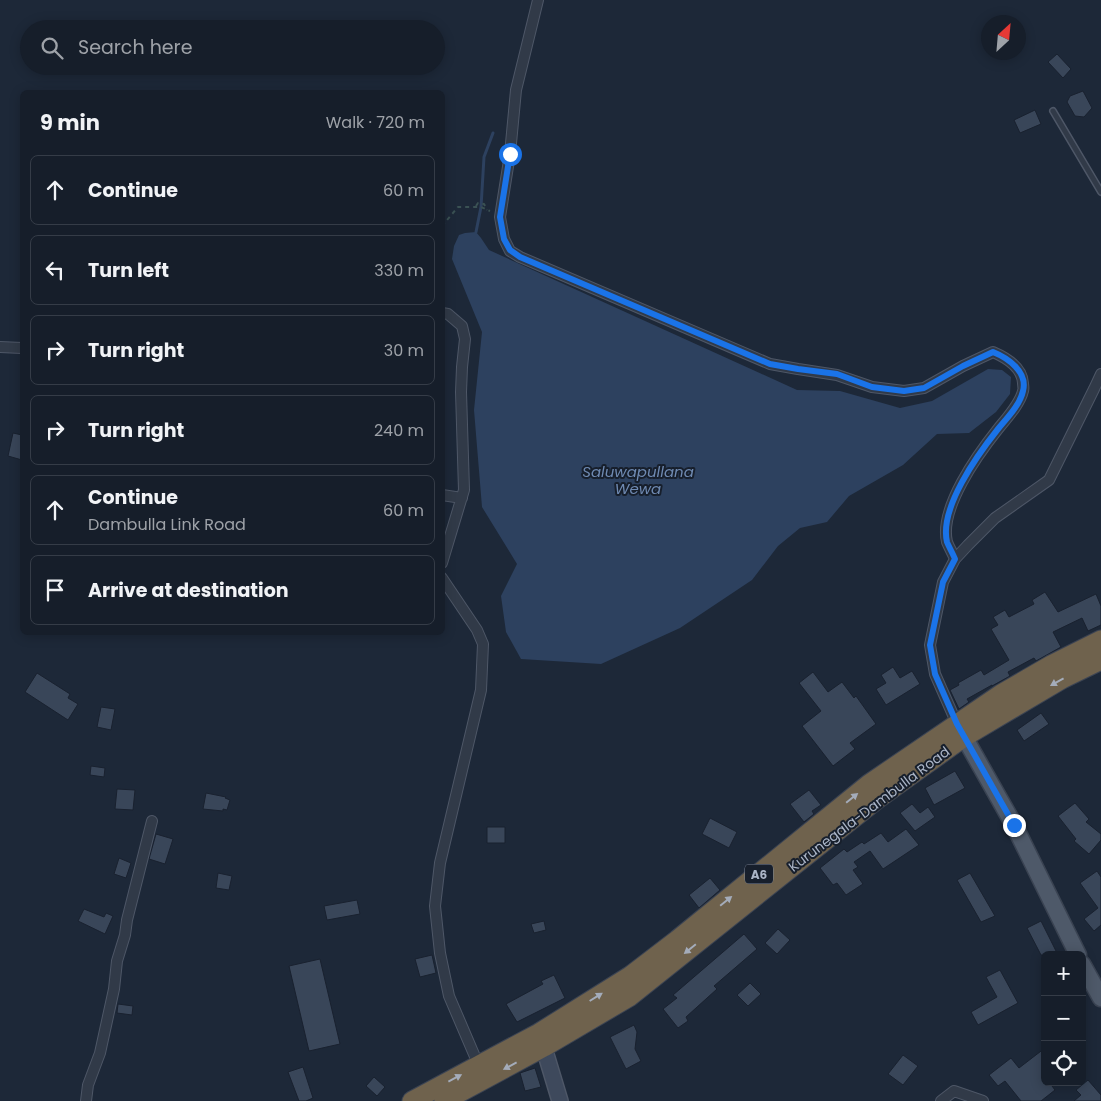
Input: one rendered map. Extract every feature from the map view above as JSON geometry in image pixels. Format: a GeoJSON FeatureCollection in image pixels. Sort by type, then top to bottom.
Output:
{"type":"FeatureCollection","features":[{"type":"Feature","properties":{"kind":"highway","name":"Kurunegala-Dambulla Road"},"geometry":{"type":"LineString","coordinates":[[412,1101],[479,1066],[542,1040],[629,997],[876,800],[1000,694],[1051,665],[1101,640]]}},
{"type":"Feature","properties":{"kind":"highway","name":"Kurunegala-Dambulla Road"},"geometry":{"type":"LineString","coordinates":[[960,730],[1101,660]]}},
{"type":"Feature","properties":{"kind":"highway","name":"Kurunegala-Dambulla Road"},"geometry":{"type":"LineString","coordinates":[[444,1101],[542,1040]]}},
{"type":"Feature","properties":{"kind":"main road"},"geometry":{"type":"LineString","coordinates":[[960,730],[1014,825],[1076,951]]}},
{"type":"Feature","properties":{"kind":"main road"},"geometry":{"type":"LineString","coordinates":[[1086,971],[1101,998]]}},
{"type":"Feature","properties":{"kind":"street"},"geometry":{"type":"LineString","coordinates":[[538,0],[516,90],[510,154],[500,217],[504,239],[510,250],[520,257],[770,364],[837,374],[872,387],[904,391],[924,388],[993,352],[1005,357],[1014,364],[1022,377],[1024,390],[1017,404],[986,444],[958,490],[949,512],[947,541],[955,559]]}},
{"type":"Feature","properties":{"kind":"street"},"geometry":{"type":"LineString","coordinates":[[445,314],[462,326],[465,339],[462,367],[464,490],[445,552]]}},
{"type":"Feature","properties":{"kind":"street"},"geometry":{"type":"LineString","coordinates":[[0,347],[20,348]]}},
{"type":"Feature","properties":{"kind":"street"},"geometry":{"type":"LineString","coordinates":[[960,730],[935,674],[930,645],[943,582],[955,559],[968,544],[995,518],[1048,480],[1101,374]]}},
{"type":"Feature","properties":{"kind":"street"},"geometry":{"type":"LineString","coordinates":[[445,495],[462,498]]}},
{"type":"Feature","properties":{"kind":"street"},"geometry":{"type":"LineString","coordinates":[[445,582],[477,630],[483,644],[481,690],[440,863],[435,906],[440,953],[449,996],[479,1066]]}},
{"type":"Feature","properties":{"kind":"street"},"geometry":{"type":"LineString","coordinates":[[86,1101],[88,1085],[100,1053],[114,989],[117,962],[152,821]]}},
{"type":"Feature","properties":{"kind":"street"},"geometry":{"type":"LineString","coordinates":[[542,1040],[560,1101]]}},
{"type":"Feature","properties":{"kind":"street"},"geometry":{"type":"LineString","coordinates":[[940,1101],[954,1092],[983,1101]]}},
{"type":"Feature","properties":{"kind":"lane"},"geometry":{"type":"LineString","coordinates":[[1053,111],[1101,192]]}},
{"type":"Feature","properties":{"kind":"path"},"geometry":{"type":"LineString","coordinates":[[445,223],[458,208],[476,207],[478,203],[484,204],[487,210],[500,217]]}},
{"type":"Feature","properties":{"kind":"water","name":"Saluwapullana Wewa"},"geometry":{"type":"Polygon","coordinates":[[[476,232],[489,250],[797,390],[840,391],[900,408],[932,401],[988,369],[1002,370],[1011,377],[1010,394],[996,412],[969,433],[937,434],[903,465],[849,496],[827,522],[800,528],[778,546],[752,580],[680,628],[601,664],[521,659],[506,632],[501,596],[517,564],[482,507],[474,410],[482,332],[452,259],[454,246],[459,235],[476,232]]]}},
{"type":"Feature","properties":{"kind":"building"},"geometry":{"type":"Polygon","coordinates":[[[1057,54],[1071,69],[1063,78],[1048,62],[1057,54]]]}},
{"type":"Feature","properties":{"kind":"building"},"geometry":{"type":"Polygon","coordinates":[[[1083,91],[1092,108],[1084,117],[1075,116],[1067,102],[1070,96],[1083,91]]]}},
{"type":"Feature","properties":{"kind":"building"},"geometry":{"type":"Polygon","coordinates":[[[1035,110],[1041,124],[1020,133],[1014,120],[1035,110]]]}},
{"type":"Feature","properties":{"kind":"building"},"geometry":{"type":"Polygon","coordinates":[[[13,433],[20,435],[20,459],[8,456],[13,433]]]}},
{"type":"Feature","properties":{"kind":"building"},"geometry":{"type":"Polygon","coordinates":[[[1045,592],[1058,612],[1096,594],[1101,606],[1101,625],[1088,631],[1082,618],[1053,632],[1061,647],[1036,661],[1034,658],[1008,672],[1010,676],[967,699],[969,702],[959,709],[950,690],[959,685],[958,683],[981,670],[984,675],[1009,660],[991,629],[998,625],[993,617],[1005,610],[1009,617],[1034,604],[1032,600],[1045,592]]]}},
{"type":"Feature","properties":{"kind":"building"},"geometry":{"type":"Polygon","coordinates":[[[893,667],[900,678],[912,671],[920,684],[886,705],[876,689],[886,683],[881,675],[893,667]]]}},
{"type":"Feature","properties":{"kind":"building"},"geometry":{"type":"Polygon","coordinates":[[[813,672],[828,692],[842,682],[854,698],[856,696],[876,724],[850,743],[855,749],[833,766],[802,726],[821,711],[799,683],[813,672]]]}},
{"type":"Feature","properties":{"kind":"building"},"geometry":{"type":"Polygon","coordinates":[[[37,673],[70,694],[68,698],[78,704],[68,720],[25,692],[37,673]]]}},
{"type":"Feature","properties":{"kind":"building"},"geometry":{"type":"Polygon","coordinates":[[[101,707],[115,709],[111,730],[97,727],[101,707]]]}},
{"type":"Feature","properties":{"kind":"building"},"geometry":{"type":"Polygon","coordinates":[[[1041,713],[1049,724],[1024,741],[1017,730],[1041,713]]]}},
{"type":"Feature","properties":{"kind":"building"},"geometry":{"type":"Polygon","coordinates":[[[91,766],[105,768],[104,777],[90,775],[91,766]]]}},
{"type":"Feature","properties":{"kind":"building"},"geometry":{"type":"Polygon","coordinates":[[[955,771],[965,788],[934,805],[925,788],[955,771]]]}},
{"type":"Feature","properties":{"kind":"building"},"geometry":{"type":"Polygon","coordinates":[[[117,789],[135,790],[133,810],[115,809],[117,789]]]}},
{"type":"Feature","properties":{"kind":"building"},"geometry":{"type":"Polygon","coordinates":[[[809,790],[821,805],[812,811],[814,814],[804,822],[790,804],[809,790]]]}},
{"type":"Feature","properties":{"kind":"building"},"geometry":{"type":"Polygon","coordinates":[[[206,793],[226,797],[230,800],[227,810],[203,809],[206,793]]]}},
{"type":"Feature","properties":{"kind":"building"},"geometry":{"type":"Polygon","coordinates":[[[1075,803],[1089,819],[1086,822],[1101,834],[1101,840],[1089,854],[1074,841],[1076,839],[1058,816],[1075,803]]]}},
{"type":"Feature","properties":{"kind":"building"},"geometry":{"type":"Polygon","coordinates":[[[912,804],[920,813],[928,807],[935,817],[915,831],[900,813],[912,804]]]}},
{"type":"Feature","properties":{"kind":"building"},"geometry":{"type":"Polygon","coordinates":[[[710,818],[737,832],[729,848],[702,834],[710,818]]]}},
{"type":"Feature","properties":{"kind":"building"},"geometry":{"type":"Polygon","coordinates":[[[487,827],[505,827],[505,843],[487,843],[487,827]]]}},
{"type":"Feature","properties":{"kind":"building"},"geometry":{"type":"Polygon","coordinates":[[[906,829],[919,845],[883,869],[870,851],[854,862],[858,867],[853,870],[863,884],[846,895],[837,883],[833,885],[820,868],[844,849],[847,852],[881,833],[888,842],[906,829]]]}},
{"type":"Feature","properties":{"kind":"building"},"geometry":{"type":"Polygon","coordinates":[[[156,834],[173,839],[165,864],[149,859],[156,834]]]}},
{"type":"Feature","properties":{"kind":"building"},"geometry":{"type":"Polygon","coordinates":[[[119,858],[131,863],[126,878],[114,874],[119,858]]]}},
{"type":"Feature","properties":{"kind":"building"},"geometry":{"type":"Polygon","coordinates":[[[1097,871],[1101,877],[1101,925],[1094,931],[1084,919],[1098,908],[1080,883],[1097,871]]]}},
{"type":"Feature","properties":{"kind":"building"},"geometry":{"type":"Polygon","coordinates":[[[218,873],[232,876],[229,890],[216,888],[218,873]]]}},
{"type":"Feature","properties":{"kind":"building"},"geometry":{"type":"Polygon","coordinates":[[[970,873],[995,916],[981,922],[957,880],[970,873]]]}},
{"type":"Feature","properties":{"kind":"building"},"geometry":{"type":"Polygon","coordinates":[[[710,878],[720,890],[699,908],[689,895],[710,878]]]}},
{"type":"Feature","properties":{"kind":"building"},"geometry":{"type":"Polygon","coordinates":[[[357,900],[360,914],[327,920],[324,906],[357,900]]]}},
{"type":"Feature","properties":{"kind":"building"},"geometry":{"type":"Polygon","coordinates":[[[84,909],[104,917],[106,913],[113,916],[105,934],[78,921],[84,909]]]}},
{"type":"Feature","properties":{"kind":"building"},"geometry":{"type":"Polygon","coordinates":[[[544,921],[546,930],[534,933],[531,924],[544,921]]]}},
{"type":"Feature","properties":{"kind":"building"},"geometry":{"type":"Polygon","coordinates":[[[1041,921],[1056,951],[1041,951],[1041,955],[1027,928],[1041,921]]]}},
{"type":"Feature","properties":{"kind":"building"},"geometry":{"type":"Polygon","coordinates":[[[778,929],[790,940],[777,954],[765,943],[778,929]]]}},
{"type":"Feature","properties":{"kind":"building"},"geometry":{"type":"Polygon","coordinates":[[[744,934],[757,949],[714,986],[717,989],[686,1017],[688,1021],[678,1028],[663,1009],[677,998],[673,995],[744,934]]]}},
{"type":"Feature","properties":{"kind":"building"},"geometry":{"type":"Polygon","coordinates":[[[432,955],[436,973],[420,977],[415,959],[432,955]]]}},
{"type":"Feature","properties":{"kind":"building"},"geometry":{"type":"Polygon","coordinates":[[[320,959],[340,1044],[309,1051],[289,966],[320,959]]]}},
{"type":"Feature","properties":{"kind":"building"},"geometry":{"type":"Polygon","coordinates":[[[1000,970],[1018,1003],[978,1025],[971,1012],[997,997],[986,977],[1000,970]]]}},
{"type":"Feature","properties":{"kind":"building"},"geometry":{"type":"Polygon","coordinates":[[[554,975],[565,998],[517,1022],[506,1004],[543,984],[541,981],[554,975]]]}},
{"type":"Feature","properties":{"kind":"building"},"geometry":{"type":"Polygon","coordinates":[[[750,983],[761,994],[748,1006],[737,995],[750,983]]]}},
{"type":"Feature","properties":{"kind":"building"},"geometry":{"type":"Polygon","coordinates":[[[118,1004],[133,1006],[132,1015],[117,1013],[118,1004]]]}},
{"type":"Feature","properties":{"kind":"building"},"geometry":{"type":"Polygon","coordinates":[[[634,1025],[637,1032],[635,1049],[641,1061],[626,1069],[610,1037],[634,1025]]]}},
{"type":"Feature","properties":{"kind":"building"},"geometry":{"type":"Polygon","coordinates":[[[1041,1051],[1041,1086],[1052,1086],[1055,1090],[1041,1101],[1021,1101],[1005,1081],[998,1086],[989,1075],[1011,1058],[1019,1068],[1041,1051]]]}},
{"type":"Feature","properties":{"kind":"building"},"geometry":{"type":"Polygon","coordinates":[[[903,1055],[918,1066],[903,1085],[888,1074],[903,1055]]]}},
{"type":"Feature","properties":{"kind":"building"},"geometry":{"type":"Polygon","coordinates":[[[303,1067],[313,1098],[299,1101],[288,1072],[303,1067]]]}},
{"type":"Feature","properties":{"kind":"building"},"geometry":{"type":"Polygon","coordinates":[[[535,1068],[541,1087],[525,1091],[520,1073],[535,1068]]]}},
{"type":"Feature","properties":{"kind":"building"},"geometry":{"type":"Polygon","coordinates":[[[374,1077],[385,1087],[377,1096],[366,1086],[374,1077]]]}},
{"type":"Feature","properties":{"kind":"building"},"geometry":{"type":"Polygon","coordinates":[[[1088,1080],[1101,1095],[1101,1101],[1074,1101],[1081,1095],[1076,1090],[1081,1086],[1086,1086],[1088,1080]]]}},
{"type":"Feature","properties":{"kind":"waterway"},"geometry":{"type":"LineString","coordinates":[[476,232],[481,207],[484,157],[493,133]]}},
{"type":"Feature","properties":{"kind":"route"},"geometry":{"type":"LineString","coordinates":[[510,154],[500,217],[504,239],[510,250],[520,257],[770,364],[837,374],[872,387],[904,391],[924,388],[993,352],[1005,357],[1014,364],[1022,377],[1024,390],[1017,404],[986,444],[967,474],[949,512],[947,541],[955,559],[943,582],[930,645],[935,674],[949,708],[1014,825]]}}]}
